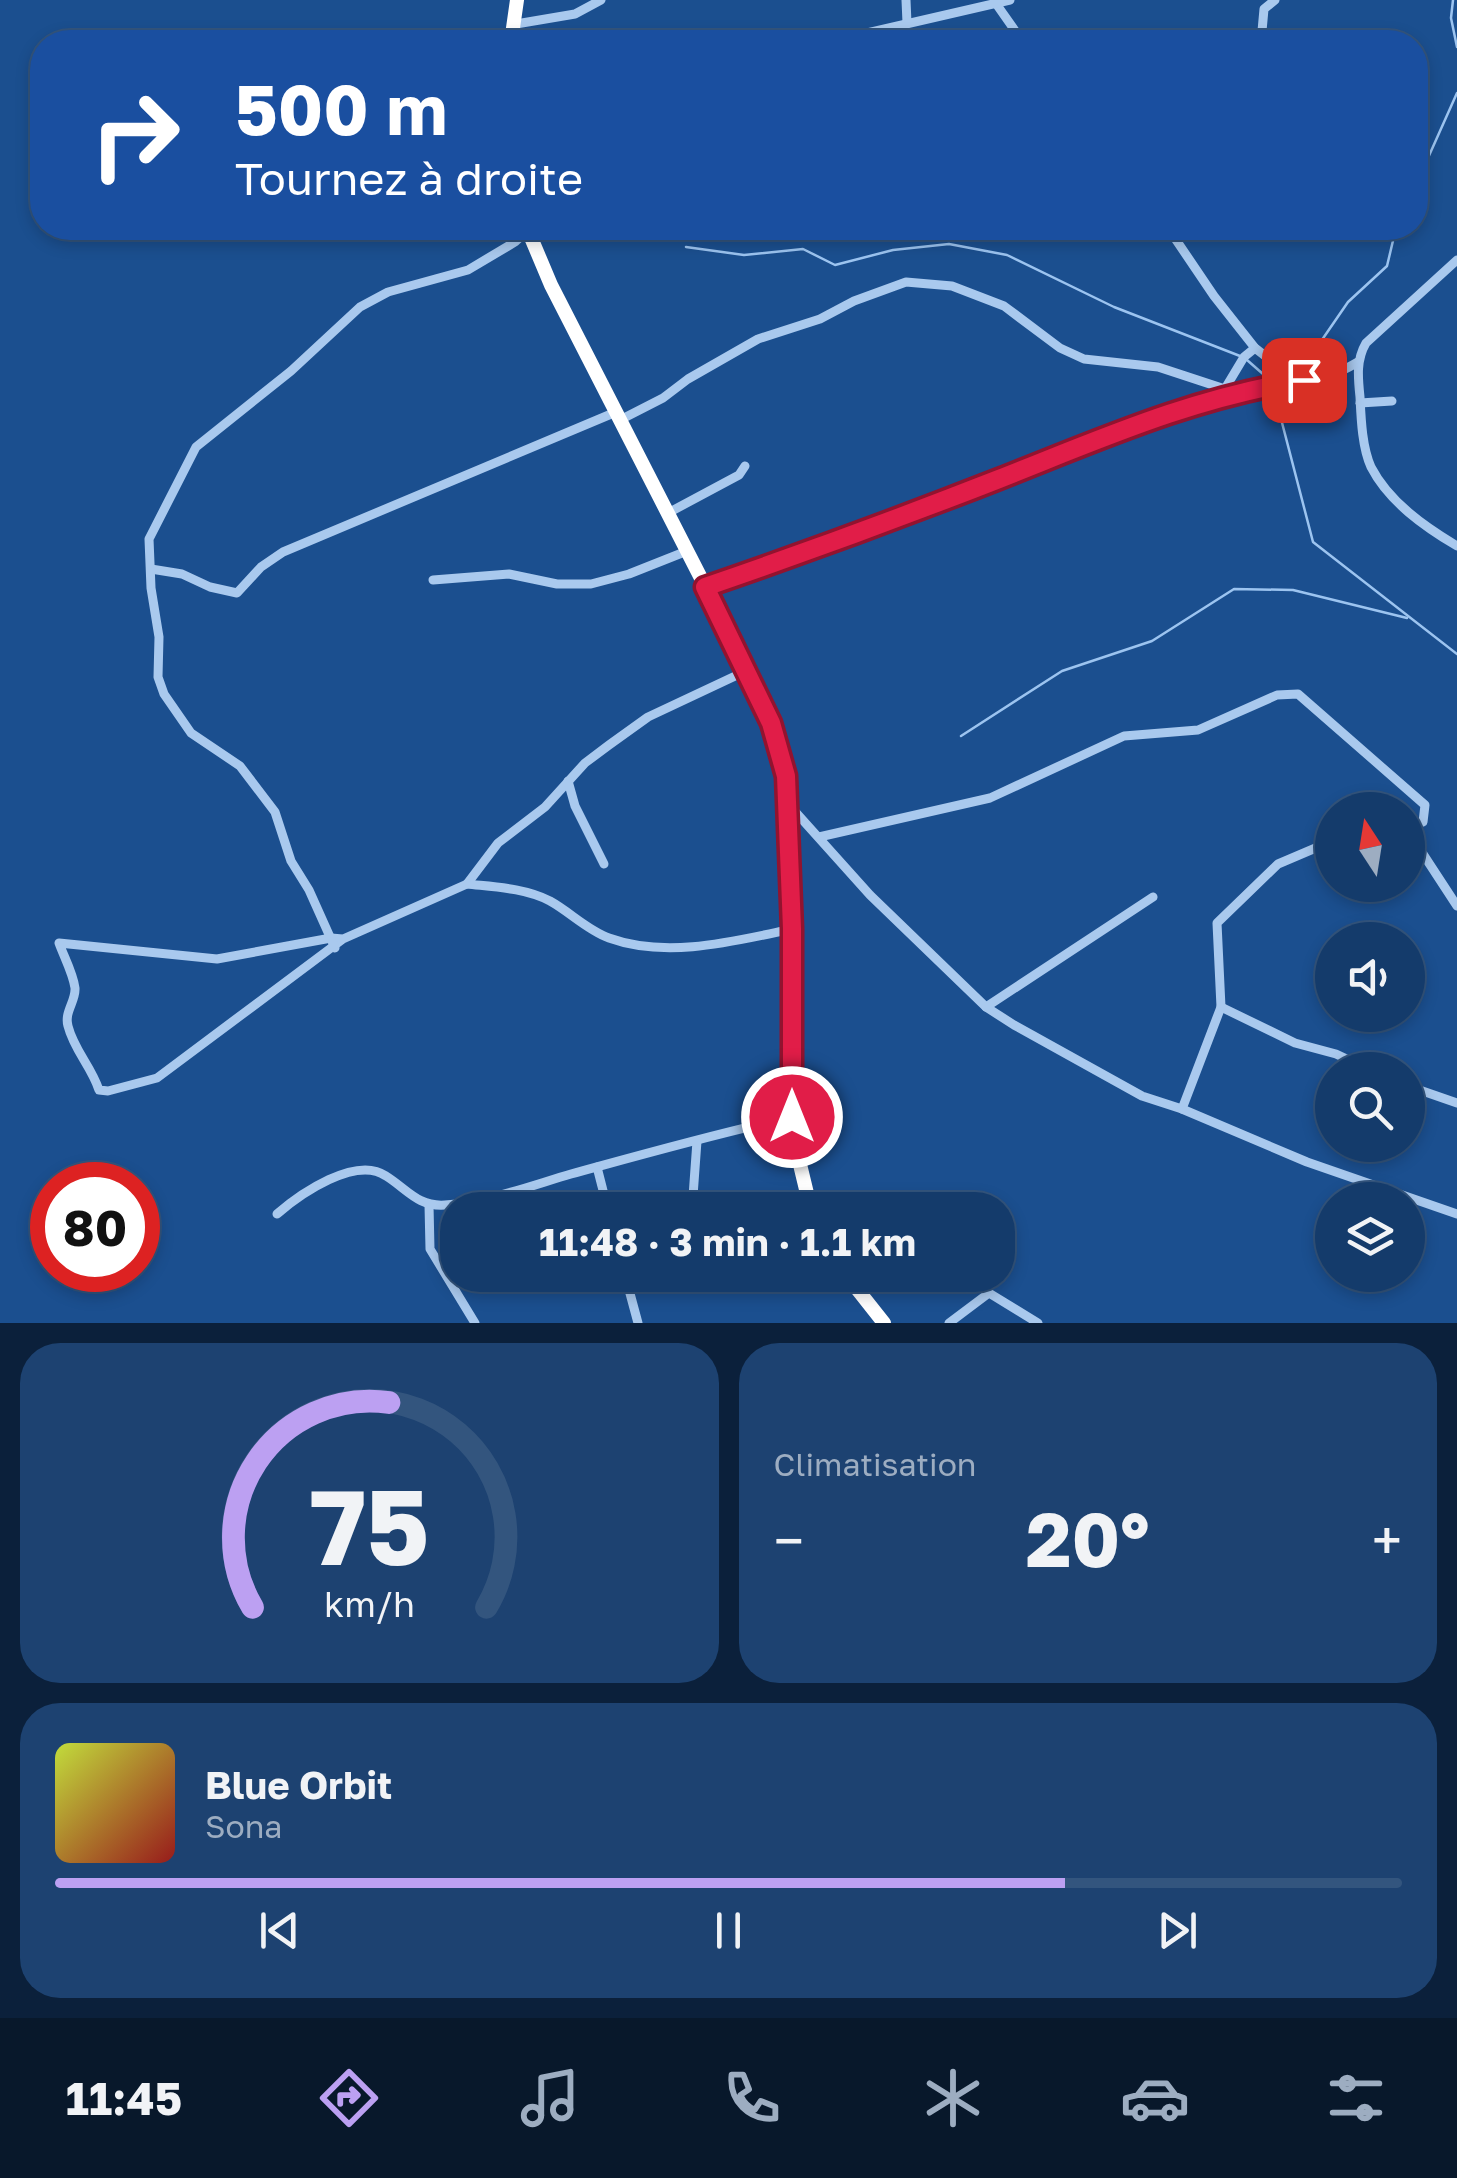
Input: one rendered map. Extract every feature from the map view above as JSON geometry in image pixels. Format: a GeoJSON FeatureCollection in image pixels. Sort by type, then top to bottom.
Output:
{"type":"FeatureCollection","features":[{"type":"Feature","properties":{"kind":"highway"},"geometry":{"type":"LineString","coordinates":[[514,30],[517,0]]}},
{"type":"Feature","properties":{"kind":"highway"},"geometry":{"type":"LineString","coordinates":[[533,240],[551,285],[748,670],[780,750],[789,805],[792,1117],[807,1192]]}},
{"type":"Feature","properties":{"kind":"highway"},"geometry":{"type":"LineString","coordinates":[[859,1292],[884,1323]]}},
{"type":"Feature","properties":{"kind":"street"},"geometry":{"type":"LineString","coordinates":[[516,24],[575,14],[601,0]]}},
{"type":"Feature","properties":{"kind":"street"},"geometry":{"type":"LineString","coordinates":[[906,0],[907,23]]}},
{"type":"Feature","properties":{"kind":"street"},"geometry":{"type":"LineString","coordinates":[[879,30],[1010,0]]}},
{"type":"Feature","properties":{"kind":"street"},"geometry":{"type":"LineString","coordinates":[[1264,30],[1270,1]]}},
{"type":"Feature","properties":{"kind":"street"},"geometry":{"type":"LineString","coordinates":[[997,4],[1015,30]]}},
{"type":"Feature","properties":{"kind":"street"},"geometry":{"type":"LineString","coordinates":[[333,943],[291,861],[282,825],[250,777],[228,756],[191,733],[164,694],[158,677],[159,637],[149,539],[196,447],[292,371],[360,307],[388,292],[468,270],[514,240]]}},
{"type":"Feature","properties":{"kind":"street"},"geometry":{"type":"LineString","coordinates":[[1176,240],[1256,348],[1286,372],[1304,380]]}},
{"type":"Feature","properties":{"kind":"street"},"geometry":{"type":"LineString","coordinates":[[1457,260],[1377,331],[1366,343],[1358,362],[1366,452],[1378,476],[1414,517],[1457,546]]}},
{"type":"Feature","properties":{"kind":"street"},"geometry":{"type":"LineString","coordinates":[[151,569],[182,574],[210,587],[237,593],[261,567],[283,552],[618,416],[758,340],[820,319],[854,301],[906,282],[952,286],[1004,306],[1060,348],[1084,359],[1158,367],[1222,393]]}},
{"type":"Feature","properties":{"kind":"street"},"geometry":{"type":"LineString","coordinates":[[1222,393],[1244,358],[1256,348]]}},
{"type":"Feature","properties":{"kind":"street"},"geometry":{"type":"LineString","coordinates":[[705,587],[1222,393],[1304,380],[1358,362]]}},
{"type":"Feature","properties":{"kind":"street"},"geometry":{"type":"LineString","coordinates":[[1360,403],[1392,401]]}},
{"type":"Feature","properties":{"kind":"street"},"geometry":{"type":"LineString","coordinates":[[668,513],[740,475],[745,466]]}},
{"type":"Feature","properties":{"kind":"street"},"geometry":{"type":"LineString","coordinates":[[434,580],[510,574],[557,584],[591,584],[687,551]]}},
{"type":"Feature","properties":{"kind":"street"},"geometry":{"type":"LineString","coordinates":[[333,943],[150,1082],[99,1090],[69,1031],[66,1018],[75,991],[59,943],[217,960],[344,940],[467,884],[498,843],[545,808],[585,763],[648,717],[748,670]]}},
{"type":"Feature","properties":{"kind":"street"},"geometry":{"type":"LineString","coordinates":[[819,837],[990,798],[1124,736],[1198,730],[1277,695],[1298,694],[1410,792]]}},
{"type":"Feature","properties":{"kind":"street"},"geometry":{"type":"LineString","coordinates":[[568,781],[575,806],[604,864]]}},
{"type":"Feature","properties":{"kind":"street"},"geometry":{"type":"LineString","coordinates":[[789,805],[870,895],[986,1007],[1142,1096],[1307,1162],[1457,1214]]}},
{"type":"Feature","properties":{"kind":"street"},"geometry":{"type":"LineString","coordinates":[[1182,1110],[1221,1007],[1217,923],[1278,864],[1315,848]]}},
{"type":"Feature","properties":{"kind":"street"},"geometry":{"type":"LineString","coordinates":[[1425,856],[1457,906]]}},
{"type":"Feature","properties":{"kind":"street"},"geometry":{"type":"LineString","coordinates":[[467,884],[512,889],[542,898],[604,936],[629,944],[714,945],[792,929]]}},
{"type":"Feature","properties":{"kind":"street"},"geometry":{"type":"LineString","coordinates":[[986,1007],[1153,897]]}},
{"type":"Feature","properties":{"kind":"street"},"geometry":{"type":"LineString","coordinates":[[1221,1007],[1295,1043],[1329,1052]]}},
{"type":"Feature","properties":{"kind":"street"},"geometry":{"type":"LineString","coordinates":[[1425,1092],[1457,1104]]}},
{"type":"Feature","properties":{"kind":"street"},"geometry":{"type":"LineString","coordinates":[[278,1214],[312,1187],[364,1170],[380,1172],[430,1205],[490,1197],[792,1117]]}},
{"type":"Feature","properties":{"kind":"street"},"geometry":{"type":"LineString","coordinates":[[693,1192],[697,1141]]}},
{"type":"Feature","properties":{"kind":"street"},"geometry":{"type":"LineString","coordinates":[[597,1167],[603,1192]]}},
{"type":"Feature","properties":{"kind":"street"},"geometry":{"type":"LineString","coordinates":[[430,1205],[430,1249],[475,1323]]}},
{"type":"Feature","properties":{"kind":"street"},"geometry":{"type":"LineString","coordinates":[[630,1292],[638,1323]]}},
{"type":"Feature","properties":{"kind":"street"},"geometry":{"type":"LineString","coordinates":[[950,1323],[989,1292],[1038,1323]]}},
{"type":"Feature","properties":{"kind":"waterway"},"geometry":{"type":"LineString","coordinates":[[1453,0],[1451,18],[1457,47]]}},
{"type":"Feature","properties":{"kind":"waterway"},"geometry":{"type":"LineString","coordinates":[[1428,158],[1457,93]]}},
{"type":"Feature","properties":{"kind":"waterway"},"geometry":{"type":"LineString","coordinates":[[1289,370],[1315,350],[1348,302],[1387,266],[1393,240]]}},
{"type":"Feature","properties":{"kind":"waterway"},"geometry":{"type":"LineString","coordinates":[[686,247],[744,255],[803,249],[835,265],[893,250],[949,244],[1007,255],[1114,307],[1240,356]]}},
{"type":"Feature","properties":{"kind":"waterway"},"geometry":{"type":"LineString","coordinates":[[1247,360],[1271,381]]}},
{"type":"Feature","properties":{"kind":"waterway"},"geometry":{"type":"LineString","coordinates":[[1273,388],[1313,542],[1457,654]]}},
{"type":"Feature","properties":{"kind":"waterway"},"geometry":{"type":"LineString","coordinates":[[961,736],[1062,671],[1152,641],[1234,589],[1293,590],[1407,618]]}},
{"type":"Feature","properties":{"kind":"route"},"geometry":{"type":"LineString","coordinates":[[792,1117],[792,929],[786,776],[771,723],[705,587],[866,530],[1140,422],[1220,397],[1304,380]]}}]}
